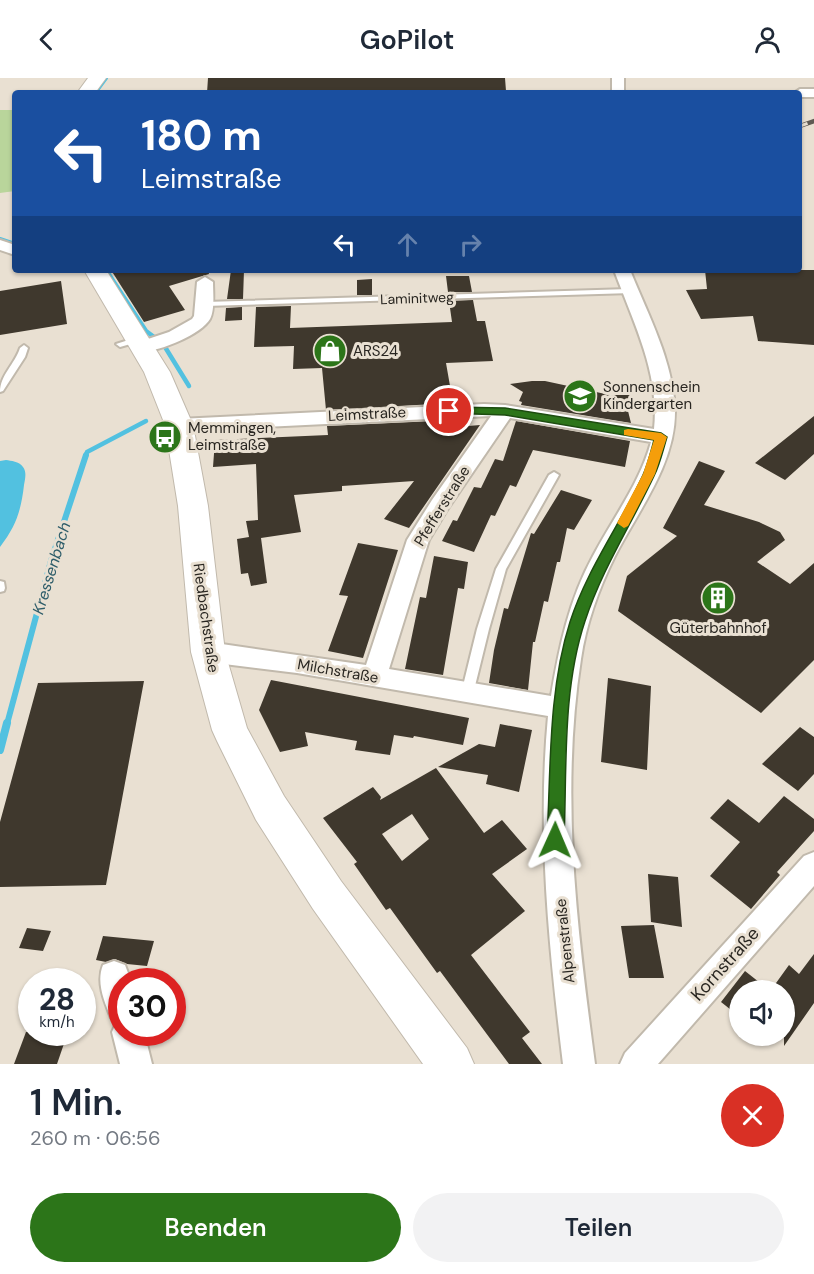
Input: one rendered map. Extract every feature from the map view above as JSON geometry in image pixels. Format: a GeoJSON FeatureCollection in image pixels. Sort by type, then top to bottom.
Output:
{"type":"FeatureCollection","features":[{"type":"Feature","properties":{"kind":"street","name":"Riedbachstraße"},"geometry":{"type":"LineString","coordinates":[[97,273],[133,343],[157,372],[180,425],[193,506],[208,652],[230,730],[270,808],[327,895],[451,1064]]}},
{"type":"Feature","properties":{"kind":"street","name":"Alpenstraße"},"geometry":{"type":"LineString","coordinates":[[579,1064],[555,840],[562,708],[569,656],[590,587],[649,474],[661,437],[664,414],[661,378],[626,280]]}},
{"type":"Feature","properties":{"kind":"street"},"geometry":{"type":"LineString","coordinates":[[133,343],[193,328],[203,317],[205,282]]}},
{"type":"Feature","properties":{"kind":"street","name":"Leimstraße"},"geometry":{"type":"LineString","coordinates":[[180,425],[418,412],[505,411],[661,437]]}},
{"type":"Feature","properties":{"kind":"street","name":"Pfefferstraße"},"geometry":{"type":"LineString","coordinates":[[374,677],[418,540],[439,505],[505,411]]}},
{"type":"Feature","properties":{"kind":"street","name":"Milchstraße"},"geometry":{"type":"LineString","coordinates":[[208,652],[255,657],[562,708]]}},
{"type":"Feature","properties":{"kind":"street","name":"Kornstraße"},"geometry":{"type":"LineString","coordinates":[[636,1064],[814,865]]}},
{"type":"Feature","properties":{"kind":"street"},"geometry":{"type":"LineString","coordinates":[[132,1046],[136,1064]]}},
{"type":"Feature","properties":{"kind":"lane","name":"Laminitweg"},"geometry":{"type":"LineString","coordinates":[[205,304],[626,280]]}},
{"type":"Feature","properties":{"kind":"lane"},"geometry":{"type":"LineString","coordinates":[[0,388],[21,357],[24,348]]}},
{"type":"Feature","properties":{"kind":"lane"},"geometry":{"type":"LineString","coordinates":[[467,694],[501,569],[555,476]]}},
{"type":"Feature","properties":{"kind":"green space"},"geometry":{"type":"Polygon","coordinates":[[[0,110],[12,110],[12,191],[0,193],[0,110]]]}},
{"type":"Feature","properties":{"kind":"water"},"geometry":{"type":"Polygon","coordinates":[[[6,460],[21,465],[25,476],[17,518],[0,547],[0,461],[6,460]]]}},
{"type":"Feature","properties":{"kind":"building"},"geometry":{"type":"Polygon","coordinates":[[[208,78],[505,78],[506,90],[207,90],[208,78]]]}},
{"type":"Feature","properties":{"kind":"building"},"geometry":{"type":"Polygon","coordinates":[[[802,270],[814,270],[814,345],[758,341],[753,316],[701,319],[686,290],[707,289],[705,273],[802,273],[802,270]]]}},
{"type":"Feature","properties":{"kind":"building"},"geometry":{"type":"Polygon","coordinates":[[[113,273],[209,273],[169,286],[185,310],[144,322],[113,273]]]}},
{"type":"Feature","properties":{"kind":"building"},"geometry":{"type":"Polygon","coordinates":[[[231,273],[244,273],[243,299],[227,299],[231,273]]]}},
{"type":"Feature","properties":{"kind":"building"},"geometry":{"type":"Polygon","coordinates":[[[446,276],[469,276],[472,292],[448,292],[446,276]]]}},
{"type":"Feature","properties":{"kind":"building"},"geometry":{"type":"Polygon","coordinates":[[[372,279],[372,295],[357,295],[357,280],[372,279]]]}},
{"type":"Feature","properties":{"kind":"building"},"geometry":{"type":"Polygon","coordinates":[[[61,281],[67,324],[0,335],[0,291],[61,281]]]}},
{"type":"Feature","properties":{"kind":"building"},"geometry":{"type":"Polygon","coordinates":[[[473,300],[477,321],[485,321],[493,361],[446,363],[453,403],[326,410],[322,368],[293,369],[294,346],[254,347],[256,307],[291,306],[290,328],[452,322],[449,301],[473,300]]]}},
{"type":"Feature","properties":{"kind":"building"},"geometry":{"type":"Polygon","coordinates":[[[242,307],[242,320],[225,321],[226,308],[242,307]]]}},
{"type":"Feature","properties":{"kind":"building"},"geometry":{"type":"Polygon","coordinates":[[[545,381],[610,395],[629,395],[638,402],[628,411],[631,423],[521,405],[522,402],[519,401],[523,392],[510,384],[545,381]]]}},
{"type":"Feature","properties":{"kind":"building"},"geometry":{"type":"Polygon","coordinates":[[[814,416],[814,454],[785,480],[755,463],[814,416]]]}},
{"type":"Feature","properties":{"kind":"building"},"geometry":{"type":"Polygon","coordinates":[[[456,420],[457,427],[480,425],[409,528],[384,519],[414,481],[342,486],[342,491],[294,495],[301,532],[261,538],[267,583],[251,586],[248,573],[241,574],[237,539],[249,537],[246,521],[258,520],[256,464],[213,467],[215,440],[328,435],[327,426],[456,420]]]}},
{"type":"Feature","properties":{"kind":"building"},"geometry":{"type":"Polygon","coordinates":[[[516,421],[630,441],[625,467],[533,450],[516,487],[510,485],[495,516],[491,515],[474,552],[442,541],[453,520],[457,521],[474,487],[481,488],[495,459],[503,461],[516,421]]]}},
{"type":"Feature","properties":{"kind":"building","name":"Güterbahnhof"},"geometry":{"type":"Polygon","coordinates":[[[699,461],[725,471],[704,505],[759,522],[780,532],[785,540],[757,562],[790,584],[814,563],[814,660],[761,713],[618,611],[627,576],[677,536],[663,528],[699,461]]]}},
{"type":"Feature","properties":{"kind":"building"},"geometry":{"type":"Polygon","coordinates":[[[561,490],[592,500],[574,530],[567,528],[560,562],[557,562],[548,602],[544,601],[535,642],[533,642],[528,690],[489,683],[504,608],[508,609],[531,533],[534,534],[561,490]]]}},
{"type":"Feature","properties":{"kind":"building"},"geometry":{"type":"Polygon","coordinates":[[[358,543],[398,550],[363,658],[328,651],[348,596],[339,595],[358,543]]]}},
{"type":"Feature","properties":{"kind":"building"},"geometry":{"type":"Polygon","coordinates":[[[434,556],[468,562],[464,589],[458,588],[443,675],[405,669],[420,597],[426,598],[434,556]]]}},
{"type":"Feature","properties":{"kind":"building"},"geometry":{"type":"Polygon","coordinates":[[[608,678],[651,686],[647,770],[601,762],[608,678]]]}},
{"type":"Feature","properties":{"kind":"building"},"geometry":{"type":"Polygon","coordinates":[[[271,680],[469,718],[463,745],[414,736],[413,738],[394,735],[390,755],[355,750],[357,741],[305,732],[308,746],[280,752],[259,710],[271,680]]]}},
{"type":"Feature","properties":{"kind":"building"},"geometry":{"type":"Polygon","coordinates":[[[144,681],[106,885],[0,887],[0,822],[38,683],[144,681]]]}},
{"type":"Feature","properties":{"kind":"building"},"geometry":{"type":"Polygon","coordinates":[[[500,724],[532,730],[519,792],[486,784],[488,775],[438,767],[479,744],[495,747],[500,724]]]}},
{"type":"Feature","properties":{"kind":"building"},"geometry":{"type":"Polygon","coordinates":[[[800,727],[814,737],[814,774],[798,791],[762,764],[800,727]]]}},
{"type":"Feature","properties":{"kind":"building"},"geometry":{"type":"Polygon","coordinates":[[[436,768],[484,833],[502,820],[527,849],[492,874],[525,911],[471,955],[530,1032],[522,1038],[542,1064],[509,1064],[440,971],[437,973],[390,908],[386,910],[354,864],[357,862],[323,818],[373,787],[381,797],[380,800],[436,768]],[[412,814],[382,834],[402,861],[429,839],[412,814]]]}},
{"type":"Feature","properties":{"kind":"building"},"geometry":{"type":"Polygon","coordinates":[[[784,796],[814,819],[814,831],[777,872],[780,875],[751,909],[710,876],[740,842],[710,818],[728,799],[759,823],[784,796]]]}},
{"type":"Feature","properties":{"kind":"building"},"geometry":{"type":"Polygon","coordinates":[[[648,874],[678,877],[682,927],[651,922],[648,874]]]}},
{"type":"Feature","properties":{"kind":"building"},"geometry":{"type":"Polygon","coordinates":[[[654,925],[664,978],[629,978],[621,926],[654,925]]]}},
{"type":"Feature","properties":{"kind":"building"},"geometry":{"type":"Polygon","coordinates":[[[27,928],[51,931],[43,951],[19,948],[27,928]]]}},
{"type":"Feature","properties":{"kind":"building"},"geometry":{"type":"Polygon","coordinates":[[[103,936],[154,941],[147,966],[127,964],[115,959],[106,962],[96,960],[103,936]]]}},
{"type":"Feature","properties":{"kind":"building"},"geometry":{"type":"Polygon","coordinates":[[[814,954],[814,1003],[795,1030],[795,980],[778,980],[789,965],[799,974],[814,954]]]}},
{"type":"Feature","properties":{"kind":"building"},"geometry":{"type":"Polygon","coordinates":[[[745,971],[756,980],[738,980],[745,971]]]}},
{"type":"Feature","properties":{"kind":"building"},"geometry":{"type":"Polygon","coordinates":[[[729,992],[729,1008],[721,1002],[729,992]]]}},
{"type":"Feature","properties":{"kind":"building"},"geometry":{"type":"Polygon","coordinates":[[[21,1046],[63,1046],[57,1064],[14,1064],[21,1046]]]}},
{"type":"Feature","properties":{"kind":"waterway","name":"Kressenbach"},"geometry":{"type":"LineString","coordinates":[[97,90],[106,78]]}},
{"type":"Feature","properties":{"kind":"waterway"},"geometry":{"type":"LineString","coordinates":[[0,239],[12,243]]}},
{"type":"Feature","properties":{"kind":"waterway","name":"Kressenbach"},"geometry":{"type":"LineString","coordinates":[[108,273],[146,331],[154,337]]}},
{"type":"Feature","properties":{"kind":"waterway","name":"Kressenbach"},"geometry":{"type":"LineString","coordinates":[[165,347],[189,386]]}},
{"type":"Feature","properties":{"kind":"waterway","name":"Kressenbach"},"geometry":{"type":"LineString","coordinates":[[86,456],[87,452],[146,421]]}},
{"type":"Feature","properties":{"kind":"waterway","name":"Kressenbach"},"geometry":{"type":"LineString","coordinates":[[7,724],[51,561],[86,455]]}},
{"type":"Feature","properties":{"kind":"waterway","name":"Kressenbach"},"geometry":{"type":"LineString","coordinates":[[0,750],[7,723]]}},
{"type":"Feature","properties":{"kind":"railway"},"geometry":{"type":"LineString","coordinates":[[802,125],[814,121]]}},
{"type":"Feature","properties":{"kind":"slow traffic"},"geometry":{"type":"LineString","coordinates":[[624,523],[649,474],[661,437],[628,433]]}},
{"type":"Feature","properties":{"kind":"place","name":"ARS24"},"geometry":{"type":"Point","coordinates":[330,351]}},
{"type":"Feature","properties":{"kind":"place","name":"Sonnenschein Kindergarten"},"geometry":{"type":"Point","coordinates":[580,396]}},
{"type":"Feature","properties":{"kind":"place","name":"Memmingen, Leimstraße"},"geometry":{"type":"Point","coordinates":[165,437]}},
{"type":"Feature","properties":{"kind":"place","name":"Güterbahnhof"},"geometry":{"type":"Point","coordinates":[718,598]}},
{"type":"Feature","properties":{"kind":"route"},"geometry":{"type":"LineString","coordinates":[[449,411],[505,411],[661,437],[649,474],[604,557],[577,622],[569,656],[562,708],[555,840]]}}]}
